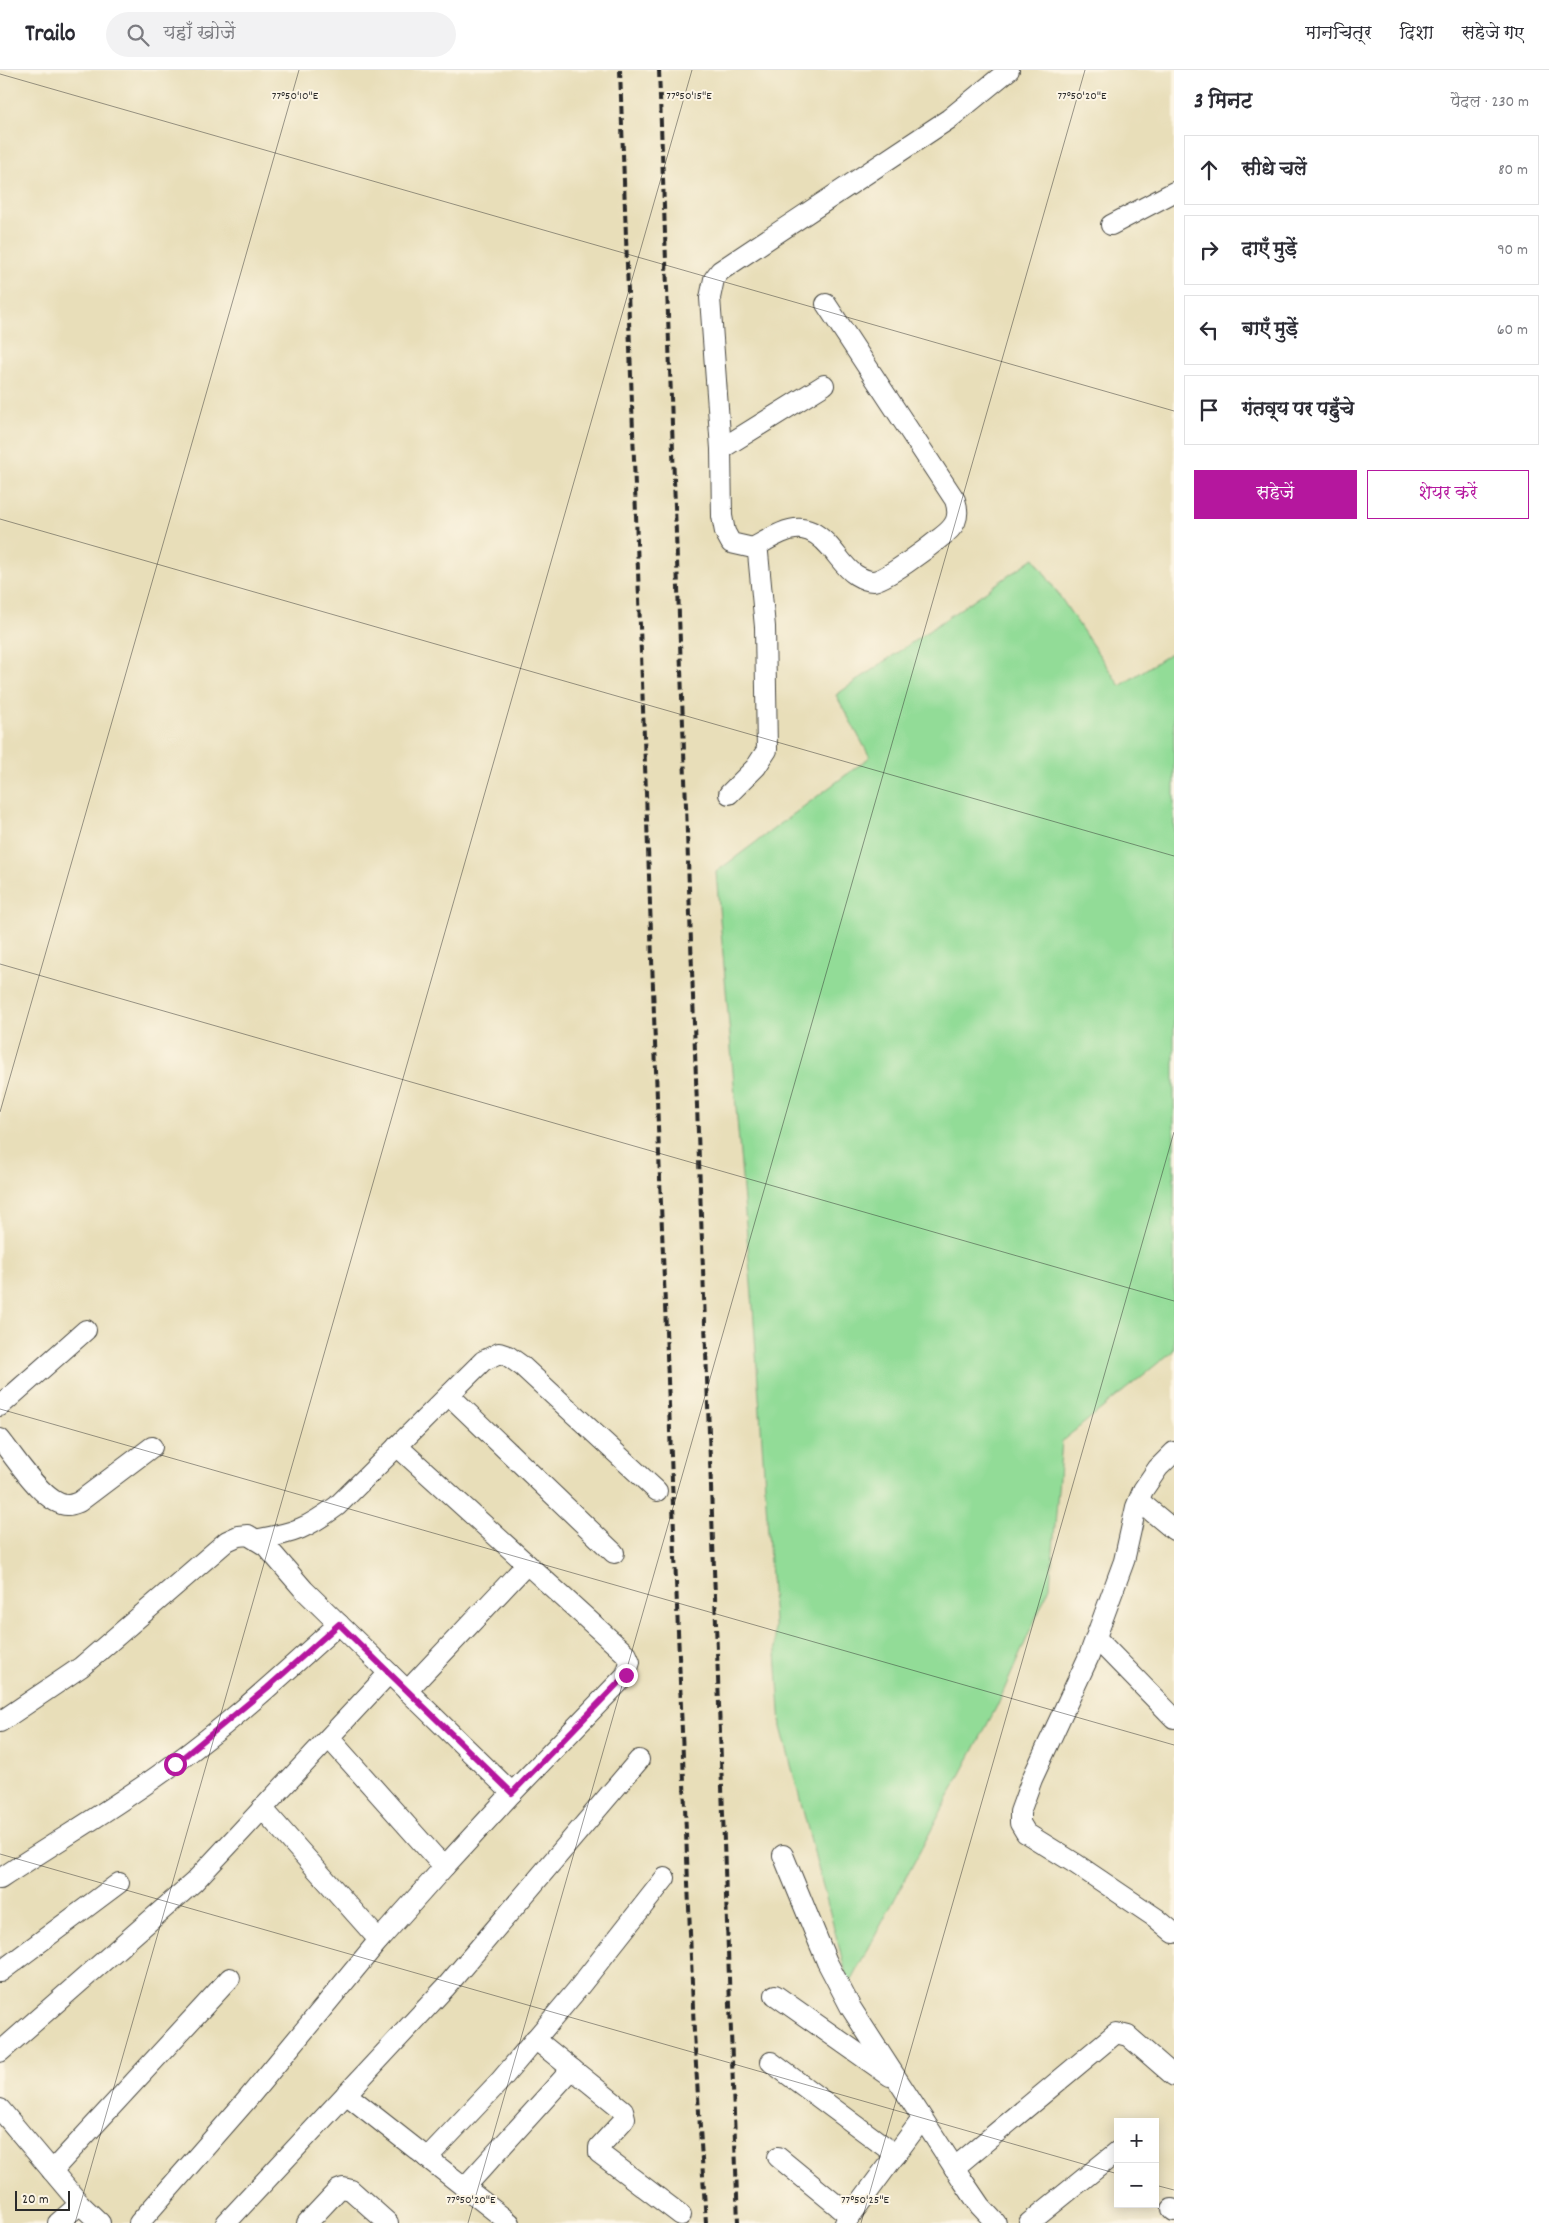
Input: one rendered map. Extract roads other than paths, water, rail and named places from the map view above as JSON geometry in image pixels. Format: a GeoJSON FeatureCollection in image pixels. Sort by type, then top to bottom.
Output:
{"type":"FeatureCollection","features":[{"type":"Feature","properties":{"kind":"street"},"geometry":{"type":"LineString","coordinates":[[729,794],[763,758],[768,741],[762,575],[758,553],[753,548],[731,543],[725,532],[722,516],[721,449],[710,298],[714,279],[720,270],[941,125],[1009,70]]}},
{"type":"Feature","properties":{"kind":"street"},"geometry":{"type":"LineString","coordinates":[[1111,225],[1174,192]]}},
{"type":"Feature","properties":{"kind":"street"},"geometry":{"type":"LineString","coordinates":[[753,548],[790,530],[802,529],[814,533],[825,542],[854,574],[864,580],[874,581],[910,561],[945,534],[956,522],[959,511],[955,500],[826,304]]}},
{"type":"Feature","properties":{"kind":"street"},"geometry":{"type":"LineString","coordinates":[[721,449],[824,385]]}},
{"type":"Feature","properties":{"kind":"street"},"geometry":{"type":"LineString","coordinates":[[0,1406],[86,1330]]}},
{"type":"Feature","properties":{"kind":"street"},"geometry":{"type":"LineString","coordinates":[[259,1539],[291,1534],[313,1524],[337,1506],[490,1356],[499,1353],[508,1356],[522,1366],[657,1491]]}},
{"type":"Feature","properties":{"kind":"street"},"geometry":{"type":"LineString","coordinates":[[448,1396],[614,1553]]}},
{"type":"Feature","properties":{"kind":"street"},"geometry":{"type":"LineString","coordinates":[[0,1439],[43,1492],[55,1502],[69,1506],[79,1502],[152,1448]]}},
{"type":"Feature","properties":{"kind":"street"},"geometry":{"type":"LineString","coordinates":[[139,2223],[245,2102],[379,1940],[512,1793],[626,1675],[630,1662],[628,1655],[398,1446]]}},
{"type":"Feature","properties":{"kind":"street"},"geometry":{"type":"LineString","coordinates":[[1174,1452],[1158,1468],[1143,1490],[1124,1561],[1096,1638],[1032,1779],[1020,1812],[1020,1823],[1026,1833],[1156,1918],[1174,1933]]}},
{"type":"Feature","properties":{"kind":"street"},"geometry":{"type":"LineString","coordinates":[[1139,1501],[1174,1530]]}},
{"type":"Feature","properties":{"kind":"street"},"geometry":{"type":"LineString","coordinates":[[0,1722],[81,1667],[227,1541],[238,1536],[248,1535],[259,1539],[339,1624],[512,1793]]}},
{"type":"Feature","properties":{"kind":"street"},"geometry":{"type":"LineString","coordinates":[[407,1691],[527,1564]]}},
{"type":"Feature","properties":{"kind":"street"},"geometry":{"type":"LineString","coordinates":[[0,1879],[101,1816],[175,1764],[267,1688],[339,1624]]}},
{"type":"Feature","properties":{"kind":"street"},"geometry":{"type":"LineString","coordinates":[[1096,1638],[1174,1718]]}},
{"type":"Feature","properties":{"kind":"street"},"geometry":{"type":"LineString","coordinates":[[0,2052],[194,1882],[389,1673]]}},
{"type":"Feature","properties":{"kind":"street"},"geometry":{"type":"LineString","coordinates":[[329,1738],[445,1866]]}},
{"type":"Feature","properties":{"kind":"street"},"geometry":{"type":"LineString","coordinates":[[226,2223],[445,1988],[639,1760]]}},
{"type":"Feature","properties":{"kind":"street"},"geometry":{"type":"LineString","coordinates":[[262,1808],[379,1940]]}},
{"type":"Feature","properties":{"kind":"street"},"geometry":{"type":"LineString","coordinates":[[783,1855],[827,1962],[851,2008],[954,2168],[980,2206],[996,2223]]}},
{"type":"Feature","properties":{"kind":"street"},"geometry":{"type":"LineString","coordinates":[[427,2158],[500,2081],[576,1990],[665,1878]]}},
{"type":"Feature","properties":{"kind":"street"},"geometry":{"type":"LineString","coordinates":[[0,1972],[119,1883]]}},
{"type":"Feature","properties":{"kind":"street"},"geometry":{"type":"LineString","coordinates":[[52,2171],[230,1978]]}},
{"type":"Feature","properties":{"kind":"street"},"geometry":{"type":"LineString","coordinates":[[775,1995],[897,2081]]}},
{"type":"Feature","properties":{"kind":"street"},"geometry":{"type":"LineString","coordinates":[[954,2168],[1116,2033],[1128,2036],[1174,2076]]}},
{"type":"Feature","properties":{"kind":"street"},"geometry":{"type":"LineString","coordinates":[[535,2039],[625,2113],[624,2121],[599,2147],[598,2152],[680,2216]]}},
{"type":"Feature","properties":{"kind":"street"},"geometry":{"type":"LineString","coordinates":[[771,2062],[896,2155]]}},
{"type":"Feature","properties":{"kind":"street"},"geometry":{"type":"LineString","coordinates":[[464,2187],[572,2069]]}},
{"type":"Feature","properties":{"kind":"street"},"geometry":{"type":"LineString","coordinates":[[346,2094],[510,2223]]}},
{"type":"Feature","properties":{"kind":"street"},"geometry":{"type":"LineString","coordinates":[[0,2109],[80,2204],[100,2223]]}},
{"type":"Feature","properties":{"kind":"street"},"geometry":{"type":"LineString","coordinates":[[778,2156],[848,2219],[922,2119]]}},
{"type":"Feature","properties":{"kind":"street"},"geometry":{"type":"LineString","coordinates":[[1029,2223],[1114,2154]]}},
{"type":"Feature","properties":{"kind":"street"},"geometry":{"type":"LineString","coordinates":[[307,2223],[342,2188],[351,2190],[388,2223]]}},
{"type":"Feature","properties":{"kind":"street"},"geometry":{"type":"LineString","coordinates":[[58,2223],[80,2204]]}},
{"type":"Feature","properties":{"kind":"railway"},"geometry":{"type":"LineString","coordinates":[[620,70],[659,1154],[694,2033],[706,2223]]}},
{"type":"Feature","properties":{"kind":"railway"},"geometry":{"type":"LineString","coordinates":[[659,70],[738,2223]]}}]}
